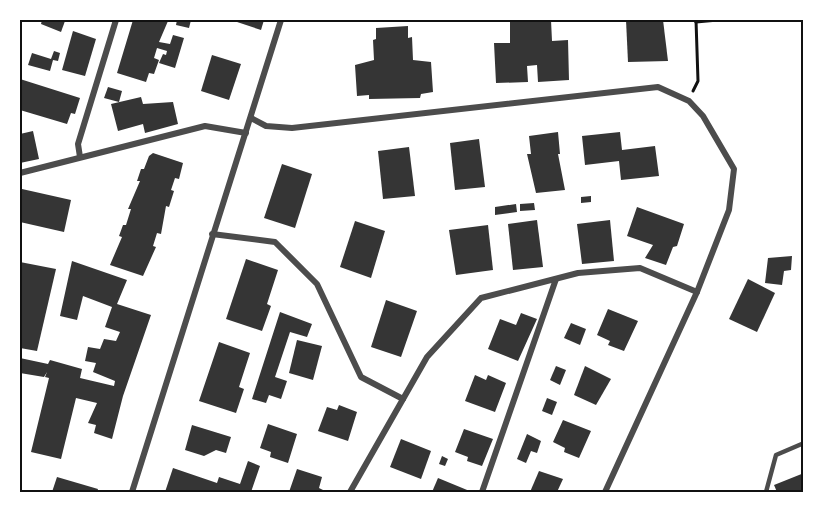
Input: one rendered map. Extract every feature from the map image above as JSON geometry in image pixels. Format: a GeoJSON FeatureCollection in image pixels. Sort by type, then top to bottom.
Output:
{"type":"FeatureCollection","features":[{"type":"Feature","properties":{"kind":"street"},"geometry":{"type":"LineString","coordinates":[[80,157],[78,144],[116,20]]}},
{"type":"Feature","properties":{"kind":"street"},"geometry":{"type":"LineString","coordinates":[[132,492],[281,20]]}},
{"type":"Feature","properties":{"kind":"street"},"geometry":{"type":"LineString","coordinates":[[251,118],[266,126],[292,128],[658,87],[689,101],[703,116],[734,169],[729,210],[697,292],[605,492]]}},
{"type":"Feature","properties":{"kind":"street"},"geometry":{"type":"LineString","coordinates":[[20,173],[205,126],[246,133]]}},
{"type":"Feature","properties":{"kind":"street"},"geometry":{"type":"LineString","coordinates":[[212,234],[275,242],[317,284],[361,377],[403,399]]}},
{"type":"Feature","properties":{"kind":"street"},"geometry":{"type":"LineString","coordinates":[[350,492],[426,357],[481,298],[578,273],[640,268],[697,292]]}},
{"type":"Feature","properties":{"kind":"street"},"geometry":{"type":"LineString","coordinates":[[482,492],[556,279]]}},
{"type":"Feature","properties":{"kind":"lane"},"geometry":{"type":"LineString","coordinates":[[765,492],[776,455],[804,443]]}},
{"type":"Feature","properties":{"kind":"path"},"geometry":{"type":"LineString","coordinates":[[689,101],[698,81],[696,21],[718,20]]}},
{"type":"Feature","properties":{"kind":"building"},"geometry":{"type":"Polygon","coordinates":[[[42,20],[65,21],[61,32],[41,24],[42,20]]]}},
{"type":"Feature","properties":{"kind":"building"},"geometry":{"type":"Polygon","coordinates":[[[133,20],[168,21],[159,42],[170,44],[173,35],[184,38],[175,68],[159,63],[167,51],[157,48],[154,58],[159,60],[154,74],[149,73],[146,82],[117,73],[133,20]]]}},
{"type":"Feature","properties":{"kind":"building"},"geometry":{"type":"Polygon","coordinates":[[[177,20],[191,20],[189,28],[176,25],[177,20]]]}},
{"type":"Feature","properties":{"kind":"building"},"geometry":{"type":"Polygon","coordinates":[[[231,20],[264,20],[261,30],[231,20]]]}},
{"type":"Feature","properties":{"kind":"building"},"geometry":{"type":"Polygon","coordinates":[[[510,20],[551,20],[552,41],[568,40],[569,80],[538,82],[537,65],[527,66],[528,82],[496,83],[494,43],[510,43],[510,20]]]}},
{"type":"Feature","properties":{"kind":"building"},"geometry":{"type":"Polygon","coordinates":[[[626,20],[663,20],[668,61],[628,62],[626,20]]]}},
{"type":"Feature","properties":{"kind":"building"},"geometry":{"type":"Polygon","coordinates":[[[408,26],[408,38],[412,37],[413,60],[431,62],[433,92],[421,94],[420,98],[369,99],[369,95],[357,96],[355,65],[374,60],[373,40],[376,39],[376,28],[408,26]]]}},
{"type":"Feature","properties":{"kind":"building"},"geometry":{"type":"Polygon","coordinates":[[[73,31],[96,39],[85,76],[62,70],[73,31]]]}},
{"type":"Feature","properties":{"kind":"building"},"geometry":{"type":"Polygon","coordinates":[[[54,51],[60,53],[58,61],[53,60],[50,71],[28,65],[32,53],[51,59],[54,51]]]}},
{"type":"Feature","properties":{"kind":"building"},"geometry":{"type":"Polygon","coordinates":[[[212,55],[241,64],[229,100],[201,91],[212,55]]]}},
{"type":"Feature","properties":{"kind":"building"},"geometry":{"type":"Polygon","coordinates":[[[20,79],[80,98],[75,114],[71,113],[67,124],[20,110],[20,79]]]}},
{"type":"Feature","properties":{"kind":"building"},"geometry":{"type":"Polygon","coordinates":[[[108,87],[122,91],[119,102],[104,98],[108,87]]]}},
{"type":"Feature","properties":{"kind":"building"},"geometry":{"type":"Polygon","coordinates":[[[141,97],[143,104],[173,102],[178,124],[145,133],[143,124],[118,131],[111,104],[141,97]]]}},
{"type":"Feature","properties":{"kind":"building"},"geometry":{"type":"Polygon","coordinates":[[[33,131],[39,159],[20,163],[20,134],[33,131]]]}},
{"type":"Feature","properties":{"kind":"building"},"geometry":{"type":"Polygon","coordinates":[[[558,132],[560,154],[558,154],[565,190],[536,193],[527,154],[531,154],[529,136],[558,132]]]}},
{"type":"Feature","properties":{"kind":"building"},"geometry":{"type":"Polygon","coordinates":[[[620,132],[622,150],[655,146],[659,176],[621,180],[619,161],[585,165],[582,136],[620,132]]]}},
{"type":"Feature","properties":{"kind":"building"},"geometry":{"type":"Polygon","coordinates":[[[479,139],[485,187],[455,190],[450,143],[479,139]]]}},
{"type":"Feature","properties":{"kind":"building"},"geometry":{"type":"Polygon","coordinates":[[[409,147],[415,196],[383,199],[378,151],[409,147]]]}},
{"type":"Feature","properties":{"kind":"building"},"geometry":{"type":"Polygon","coordinates":[[[153,153],[183,163],[179,179],[175,178],[171,190],[174,191],[169,207],[166,206],[161,234],[157,233],[153,246],[156,247],[143,276],[110,265],[122,237],[119,236],[123,225],[126,225],[131,209],[128,209],[140,181],[137,181],[141,169],[144,169],[149,156],[153,153]]]}},
{"type":"Feature","properties":{"kind":"building"},"geometry":{"type":"Polygon","coordinates":[[[282,164],[312,174],[295,228],[264,218],[282,164]]]}},
{"type":"Feature","properties":{"kind":"building"},"geometry":{"type":"Polygon","coordinates":[[[22,189],[71,200],[64,232],[20,222],[22,189]]]}},
{"type":"Feature","properties":{"kind":"building"},"geometry":{"type":"Polygon","coordinates":[[[591,196],[591,202],[581,203],[581,197],[591,196]]]}},
{"type":"Feature","properties":{"kind":"building"},"geometry":{"type":"Polygon","coordinates":[[[534,203],[535,210],[520,211],[520,204],[534,203]]]}},
{"type":"Feature","properties":{"kind":"building"},"geometry":{"type":"Polygon","coordinates":[[[516,204],[517,212],[495,215],[495,207],[516,204]]]}},
{"type":"Feature","properties":{"kind":"building"},"geometry":{"type":"Polygon","coordinates":[[[637,207],[684,224],[677,246],[673,247],[666,265],[645,258],[653,245],[627,236],[637,207]]]}},
{"type":"Feature","properties":{"kind":"building"},"geometry":{"type":"Polygon","coordinates":[[[537,220],[543,267],[513,270],[508,224],[537,220]]]}},
{"type":"Feature","properties":{"kind":"building"},"geometry":{"type":"Polygon","coordinates":[[[610,220],[614,261],[582,264],[577,224],[610,220]]]}},
{"type":"Feature","properties":{"kind":"building"},"geometry":{"type":"Polygon","coordinates":[[[355,221],[385,231],[371,278],[340,267],[355,221]]]}},
{"type":"Feature","properties":{"kind":"building"},"geometry":{"type":"Polygon","coordinates":[[[488,225],[493,270],[456,275],[449,230],[488,225]]]}},
{"type":"Feature","properties":{"kind":"building"},"geometry":{"type":"Polygon","coordinates":[[[792,256],[791,270],[784,271],[782,285],[765,283],[768,258],[792,256]]]}},
{"type":"Feature","properties":{"kind":"building"},"geometry":{"type":"Polygon","coordinates":[[[246,259],[278,270],[267,304],[271,306],[262,331],[226,319],[246,259]]]}},
{"type":"Feature","properties":{"kind":"building"},"geometry":{"type":"Polygon","coordinates":[[[72,261],[127,280],[117,304],[151,315],[123,396],[112,439],[94,433],[96,425],[88,423],[97,403],[76,398],[61,459],[31,452],[49,378],[45,377],[47,372],[44,377],[20,373],[20,358],[48,364],[50,360],[82,369],[80,378],[114,386],[115,381],[93,372],[96,363],[85,361],[88,347],[100,349],[104,339],[116,341],[120,332],[105,327],[112,307],[83,296],[77,320],[60,316],[72,261]]]}},
{"type":"Feature","properties":{"kind":"building"},"geometry":{"type":"Polygon","coordinates":[[[20,262],[56,269],[37,351],[20,348],[20,262]]]}},
{"type":"Feature","properties":{"kind":"building"},"geometry":{"type":"Polygon","coordinates":[[[748,279],[775,293],[757,332],[729,319],[748,279]]]}},
{"type":"Feature","properties":{"kind":"building"},"geometry":{"type":"Polygon","coordinates":[[[386,300],[417,311],[401,357],[371,347],[386,300]]]}},
{"type":"Feature","properties":{"kind":"building"},"geometry":{"type":"Polygon","coordinates":[[[608,309],[638,321],[624,351],[608,345],[610,341],[597,335],[608,309]]]}},
{"type":"Feature","properties":{"kind":"building"},"geometry":{"type":"Polygon","coordinates":[[[280,312],[312,324],[307,337],[290,332],[275,377],[287,381],[281,399],[269,395],[266,403],[252,399],[280,312]]]}},
{"type":"Feature","properties":{"kind":"building"},"geometry":{"type":"Polygon","coordinates":[[[521,313],[537,319],[518,361],[488,349],[500,319],[516,325],[521,313]]]}},
{"type":"Feature","properties":{"kind":"building"},"geometry":{"type":"Polygon","coordinates":[[[571,323],[586,329],[580,345],[564,338],[571,323]]]}},
{"type":"Feature","properties":{"kind":"building"},"geometry":{"type":"Polygon","coordinates":[[[297,340],[322,346],[313,380],[289,373],[297,340]]]}},
{"type":"Feature","properties":{"kind":"building"},"geometry":{"type":"Polygon","coordinates":[[[219,342],[250,353],[239,387],[244,389],[236,413],[199,401],[219,342]]]}},
{"type":"Feature","properties":{"kind":"building"},"geometry":{"type":"Polygon","coordinates":[[[556,366],[566,370],[560,385],[550,380],[556,366]]]}},
{"type":"Feature","properties":{"kind":"building"},"geometry":{"type":"Polygon","coordinates":[[[585,366],[611,379],[596,405],[574,395],[585,366]]]}},
{"type":"Feature","properties":{"kind":"building"},"geometry":{"type":"Polygon","coordinates":[[[475,375],[486,380],[488,375],[506,383],[495,412],[465,401],[475,375]]]}},
{"type":"Feature","properties":{"kind":"building"},"geometry":{"type":"Polygon","coordinates":[[[547,398],[557,402],[552,415],[542,411],[547,398]]]}},
{"type":"Feature","properties":{"kind":"building"},"geometry":{"type":"Polygon","coordinates":[[[339,405],[357,412],[348,441],[318,431],[327,407],[337,410],[339,405]]]}},
{"type":"Feature","properties":{"kind":"building"},"geometry":{"type":"Polygon","coordinates":[[[563,420],[591,431],[579,458],[564,452],[565,448],[553,442],[563,420]]]}},
{"type":"Feature","properties":{"kind":"building"},"geometry":{"type":"Polygon","coordinates":[[[268,424],[297,434],[288,463],[270,457],[271,452],[260,448],[268,424]]]}},
{"type":"Feature","properties":{"kind":"building"},"geometry":{"type":"Polygon","coordinates":[[[192,425],[231,437],[226,453],[216,450],[204,456],[185,450],[192,425]]]}},
{"type":"Feature","properties":{"kind":"building"},"geometry":{"type":"Polygon","coordinates":[[[464,429],[493,439],[482,466],[467,461],[468,457],[455,452],[464,429]]]}},
{"type":"Feature","properties":{"kind":"building"},"geometry":{"type":"Polygon","coordinates":[[[527,434],[541,441],[537,453],[531,451],[526,463],[517,459],[527,434]]]}},
{"type":"Feature","properties":{"kind":"building"},"geometry":{"type":"Polygon","coordinates":[[[401,439],[431,451],[421,479],[390,467],[401,439]]]}},
{"type":"Feature","properties":{"kind":"building"},"geometry":{"type":"Polygon","coordinates":[[[442,456],[448,459],[445,466],[439,464],[442,456]]]}},
{"type":"Feature","properties":{"kind":"building"},"geometry":{"type":"Polygon","coordinates":[[[248,461],[260,466],[251,492],[220,492],[221,490],[217,492],[165,492],[173,468],[217,483],[219,477],[240,484],[248,461]]]}},
{"type":"Feature","properties":{"kind":"building"},"geometry":{"type":"Polygon","coordinates":[[[297,469],[322,477],[319,488],[323,490],[322,492],[289,492],[297,469]]]}},
{"type":"Feature","properties":{"kind":"building"},"geometry":{"type":"Polygon","coordinates":[[[539,471],[563,479],[557,492],[530,492],[539,471]]]}},
{"type":"Feature","properties":{"kind":"building"},"geometry":{"type":"Polygon","coordinates":[[[804,473],[804,492],[777,492],[774,485],[804,473]]]}},
{"type":"Feature","properties":{"kind":"building"},"geometry":{"type":"Polygon","coordinates":[[[57,477],[98,489],[97,492],[52,492],[57,477]]]}},
{"type":"Feature","properties":{"kind":"building"},"geometry":{"type":"Polygon","coordinates":[[[438,478],[472,492],[432,492],[438,478]]]}}]}
